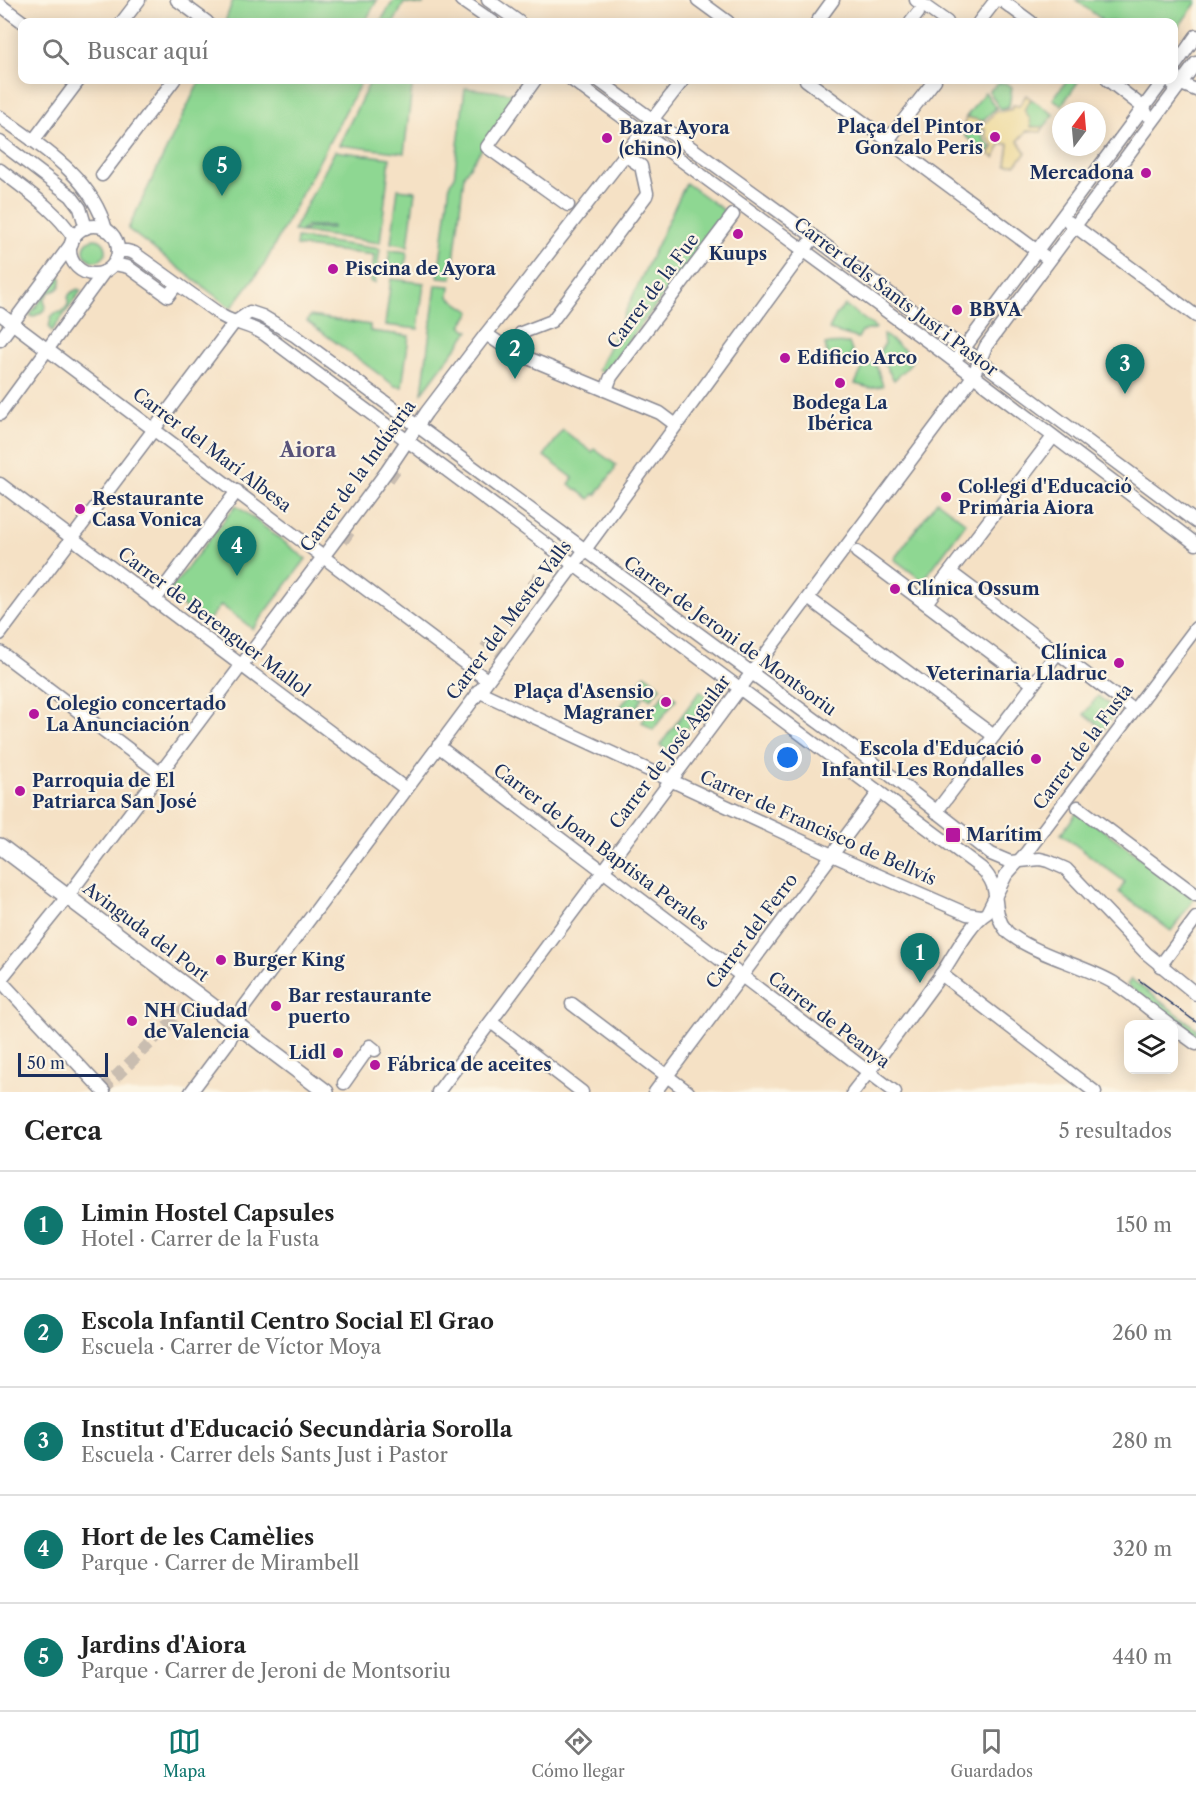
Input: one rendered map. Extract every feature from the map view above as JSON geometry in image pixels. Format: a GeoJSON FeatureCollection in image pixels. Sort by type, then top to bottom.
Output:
{"type":"FeatureCollection","features":[{"type":"Feature","properties":{"kind":"main road","name":"Avinguda del Port"},"geometry":{"type":"LineString","coordinates":[[0,846],[326,1092]]}},
{"type":"Feature","properties":{"kind":"street"},"geometry":{"type":"LineString","coordinates":[[125,18],[139,0]]}},
{"type":"Feature","properties":{"kind":"street"},"geometry":{"type":"LineString","coordinates":[[177,0],[202,18]]}},
{"type":"Feature","properties":{"kind":"street"},"geometry":{"type":"LineString","coordinates":[[461,0],[487,18]]}},
{"type":"Feature","properties":{"kind":"street"},"geometry":{"type":"LineString","coordinates":[[488,0],[513,18]]}},
{"type":"Feature","properties":{"kind":"street"},"geometry":{"type":"LineString","coordinates":[[698,0],[722,18]]}},
{"type":"Feature","properties":{"kind":"street"},"geometry":{"type":"LineString","coordinates":[[820,18],[833,0]]}},
{"type":"Feature","properties":{"kind":"street"},"geometry":{"type":"LineString","coordinates":[[916,0],[941,18]]}},
{"type":"Feature","properties":{"kind":"street"},"geometry":{"type":"LineString","coordinates":[[982,18],[996,0]]}},
{"type":"Feature","properties":{"kind":"street"},"geometry":{"type":"LineString","coordinates":[[1001,0],[1026,18]]}},
{"type":"Feature","properties":{"kind":"street"},"geometry":{"type":"LineString","coordinates":[[0,5],[18,18]]}},
{"type":"Feature","properties":{"kind":"street"},"geometry":{"type":"LineString","coordinates":[[1178,60],[1196,36]]}},
{"type":"Feature","properties":{"kind":"street","name":"Carrer de José Aguilar"},"geometry":{"type":"LineString","coordinates":[[438,1092],[973,376],[986,346],[1196,63]]}},
{"type":"Feature","properties":{"kind":"street"},"geometry":{"type":"LineString","coordinates":[[33,141],[76,84]]}},
{"type":"Feature","properties":{"kind":"street"},"geometry":{"type":"LineString","coordinates":[[102,175],[171,84]]}},
{"type":"Feature","properties":{"kind":"street"},"geometry":{"type":"LineString","coordinates":[[532,84],[487,147],[568,205]]}},
{"type":"Feature","properties":{"kind":"street","name":"Carrer dels Sants Just i Pastor"},"geometry":{"type":"LineString","coordinates":[[577,84],[804,250],[1196,544]]}},
{"type":"Feature","properties":{"kind":"street","name":"Carrer dels Sants Just i Pastor"},"geometry":{"type":"LineString","coordinates":[[604,84],[814,237],[1196,522]]}},
{"type":"Feature","properties":{"kind":"street","name":"Carrer de la Indústria"},"geometry":{"type":"LineString","coordinates":[[0,980],[67,897],[242,665],[387,471],[486,333],[680,84]]}},
{"type":"Feature","properties":{"kind":"street"},"geometry":{"type":"LineString","coordinates":[[811,84],[1049,260]]}},
{"type":"Feature","properties":{"kind":"street"},"geometry":{"type":"LineString","coordinates":[[888,140],[932,84]]}},
{"type":"Feature","properties":{"kind":"street"},"geometry":{"type":"LineString","coordinates":[[1113,84],[1144,108],[1147,116],[1146,129]]}},
{"type":"Feature","properties":{"kind":"street"},"geometry":{"type":"LineString","coordinates":[[954,362],[1161,84]]}},
{"type":"Feature","properties":{"kind":"street"},"geometry":{"type":"LineString","coordinates":[[1180,84],[1196,90]]}},
{"type":"Feature","properties":{"kind":"street"},"geometry":{"type":"LineString","coordinates":[[0,117],[73,173],[89,191],[102,213],[106,230],[115,239],[118,251],[109,268],[0,414]]}},
{"type":"Feature","properties":{"kind":"street"},"geometry":{"type":"LineString","coordinates":[[0,142],[71,196],[80,208],[86,228]]}},
{"type":"Feature","properties":{"kind":"street"},"geometry":{"type":"LineString","coordinates":[[511,351],[521,333],[552,321],[646,196],[641,166],[625,155]]}},
{"type":"Feature","properties":{"kind":"street"},"geometry":{"type":"LineString","coordinates":[[0,170],[40,200],[62,221],[73,241],[72,257],[79,268],[91,274],[109,268],[128,267],[168,296],[177,284]]}},
{"type":"Feature","properties":{"kind":"street","name":"Carrer de la Fue"},"geometry":{"type":"LineString","coordinates":[[606,390],[611,377],[733,215]]}},
{"type":"Feature","properties":{"kind":"street"},"geometry":{"type":"LineString","coordinates":[[1063,217],[1196,316]]}},
{"type":"Feature","properties":{"kind":"street"},"geometry":{"type":"LineString","coordinates":[[0,339],[73,241],[86,228],[106,230]]}},
{"type":"Feature","properties":{"kind":"street","name":"Carrer del Mestre Valls"},"geometry":{"type":"LineString","coordinates":[[191,1092],[229,1041],[246,1003],[573,566],[814,237]]}},
{"type":"Feature","properties":{"kind":"street","name":"Carrer de Jeroni de Montsoriu"},"geometry":{"type":"LineString","coordinates":[[118,251],[134,253],[234,322],[251,326],[264,334],[981,868],[989,875],[996,894],[997,913],[1006,931],[1027,945],[1112,982],[1164,1020]]}},
{"type":"Feature","properties":{"kind":"street","name":"Carrer de Jeroni de Montsoriu"},"geometry":{"type":"LineString","coordinates":[[234,322],[250,312],[262,316],[294,335],[890,776],[991,854],[1010,862],[1040,859],[1066,868],[1160,966],[1196,994]]}},
{"type":"Feature","properties":{"kind":"street","name":"Carrer del Marí Albesa"},"geometry":{"type":"LineString","coordinates":[[0,314],[487,680]]}},
{"type":"Feature","properties":{"kind":"street"},"geometry":{"type":"LineString","coordinates":[[0,634],[234,322]]}},
{"type":"Feature","properties":{"kind":"street"},"geometry":{"type":"LineString","coordinates":[[486,333],[511,351],[660,413],[676,425]]}},
{"type":"Feature","properties":{"kind":"street"},"geometry":{"type":"LineString","coordinates":[[926,603],[1053,437]]}},
{"type":"Feature","properties":{"kind":"street","name":"Carrer de Berenguer Mallol"},"geometry":{"type":"LineString","coordinates":[[0,484],[406,789]]}},
{"type":"Feature","properties":{"kind":"street"},"geometry":{"type":"LineString","coordinates":[[154,601],[237,491]]}},
{"type":"Feature","properties":{"kind":"street"},"geometry":{"type":"LineString","coordinates":[[857,552],[1033,684]]}},
{"type":"Feature","properties":{"kind":"street"},"geometry":{"type":"LineString","coordinates":[[950,572],[1134,710]]}},
{"type":"Feature","properties":{"kind":"street"},"geometry":{"type":"LineString","coordinates":[[808,598],[994,736]]}},
{"type":"Feature","properties":{"kind":"street","name":"Carrer de la Fusta"},"geometry":{"type":"LineString","coordinates":[[853,1092],[981,916],[987,913],[1006,875],[1196,628]]}},
{"type":"Feature","properties":{"kind":"street"},"geometry":{"type":"LineString","coordinates":[[0,652],[160,773]]}},
{"type":"Feature","properties":{"kind":"street"},"geometry":{"type":"LineString","coordinates":[[936,812],[1058,652]]}},
{"type":"Feature","properties":{"kind":"street","name":"Carrer de Francisco de Bellvís"},"geometry":{"type":"LineString","coordinates":[[478,692],[832,855],[967,914],[981,916]]}},
{"type":"Feature","properties":{"kind":"street","name":"Carrer de Joan Baptista Perales"},"geometry":{"type":"LineString","coordinates":[[438,747],[742,976]]}},
{"type":"Feature","properties":{"kind":"street","name":"Carrer del Ferro"},"geometry":{"type":"LineString","coordinates":[[654,1092],[879,792]]}},
{"type":"Feature","properties":{"kind":"street"},"geometry":{"type":"LineString","coordinates":[[1078,807],[1196,895]]}},
{"type":"Feature","properties":{"kind":"street"},"geometry":{"type":"LineString","coordinates":[[1160,966],[1196,918]]}},
{"type":"Feature","properties":{"kind":"street"},"geometry":{"type":"LineString","coordinates":[[941,974],[1095,1092]]}},
{"type":"Feature","properties":{"kind":"street","name":"Carrer de Peanya"},"geometry":{"type":"LineString","coordinates":[[742,976],[895,1092]]}},
{"type":"Feature","properties":{"kind":"street"},"geometry":{"type":"LineString","coordinates":[[0,980],[104,1092]]}},
{"type":"Feature","properties":{"kind":"street"},"geometry":{"type":"LineString","coordinates":[[572,1004],[688,1092]]}},
{"type":"Feature","properties":{"kind":"street"},"geometry":{"type":"LineString","coordinates":[[490,1022],[582,1092]]}},
{"type":"Feature","properties":{"kind":"street"},"geometry":{"type":"LineString","coordinates":[[1178,1031],[1196,1044]]}},
{"type":"Feature","properties":{"kind":"street"},"geometry":{"type":"LineString","coordinates":[[344,1083],[370,1046],[375,1050]]}},
{"type":"Feature","properties":{"kind":"green space"},"geometry":{"type":"Polygon","coordinates":[[[233,0],[377,0],[367,18],[226,18],[233,0]]]}},
{"type":"Feature","properties":{"kind":"green space"},"geometry":{"type":"Polygon","coordinates":[[[394,0],[423,0],[423,5],[404,3],[396,18],[383,18],[394,0]]]}},
{"type":"Feature","properties":{"kind":"green space"},"geometry":{"type":"Polygon","coordinates":[[[1076,0],[1196,0],[1178,28],[1178,18],[1100,18],[1076,0]]]}},
{"type":"Feature","properties":{"kind":"green space"},"geometry":{"type":"Polygon","coordinates":[[[198,84],[360,84],[264,265],[231,308],[128,229],[198,84]]]}},
{"type":"Feature","properties":{"kind":"green space"},"geometry":{"type":"Polygon","coordinates":[[[369,84],[413,84],[404,153],[339,145],[369,84]]]}},
{"type":"Feature","properties":{"kind":"green space"},"geometry":{"type":"Polygon","coordinates":[[[998,84],[1007,84],[1012,87],[1009,106],[1000,109],[989,91],[998,84]]]}},
{"type":"Feature","properties":{"kind":"green space"},"geometry":{"type":"Polygon","coordinates":[[[1064,84],[1077,84],[1064,102],[1053,99],[1064,84]]]}},
{"type":"Feature","properties":{"kind":"green space"},"geometry":{"type":"Polygon","coordinates":[[[465,88],[519,94],[464,175],[452,278],[438,277],[450,183],[454,178],[465,88]]]}},
{"type":"Feature","properties":{"kind":"green space"},"geometry":{"type":"Polygon","coordinates":[[[985,92],[996,108],[982,121],[966,117],[985,92]]]}},
{"type":"Feature","properties":{"kind":"green space"},"geometry":{"type":"Polygon","coordinates":[[[1031,99],[1052,114],[1052,117],[1044,127],[1031,127],[1023,110],[1031,99]]]}},
{"type":"Feature","properties":{"kind":"green space"},"geometry":{"type":"Polygon","coordinates":[[[963,129],[982,129],[983,139],[991,147],[987,152],[965,136],[963,129]]]}},
{"type":"Feature","properties":{"kind":"green space"},"geometry":{"type":"Polygon","coordinates":[[[335,151],[390,158],[380,243],[302,232],[309,228],[332,228],[332,226],[307,226],[300,232],[293,231],[335,151]]]}},
{"type":"Feature","properties":{"kind":"green space"},"geometry":{"type":"Polygon","coordinates":[[[686,183],[726,212],[605,373],[598,370],[686,183]]]}},
{"type":"Feature","properties":{"kind":"green space"},"geometry":{"type":"Polygon","coordinates":[[[398,189],[415,191],[408,246],[391,243],[398,189]]]}},
{"type":"Feature","properties":{"kind":"green space"},"geometry":{"type":"Polygon","coordinates":[[[297,238],[380,249],[375,283],[371,282],[374,255],[296,246],[297,238]]]}},
{"type":"Feature","properties":{"kind":"green space"},"geometry":{"type":"Polygon","coordinates":[[[95,239],[103,242],[106,250],[103,258],[95,261],[87,258],[84,250],[87,242],[95,239]]]}},
{"type":"Feature","properties":{"kind":"green space"},"geometry":{"type":"Polygon","coordinates":[[[390,250],[407,252],[405,274],[387,271],[390,250]]]}},
{"type":"Feature","properties":{"kind":"green space"},"geometry":{"type":"Polygon","coordinates":[[[59,275],[60,286],[49,292],[44,300],[46,307],[33,317],[30,315],[59,275]]]}},
{"type":"Feature","properties":{"kind":"green space"},"geometry":{"type":"Polygon","coordinates":[[[391,279],[424,283],[418,329],[385,325],[391,279]]]}},
{"type":"Feature","properties":{"kind":"green space"},"geometry":{"type":"Polygon","coordinates":[[[436,285],[450,286],[449,297],[471,312],[461,326],[469,331],[422,393],[436,285]]]}},
{"type":"Feature","properties":{"kind":"green space"},"geometry":{"type":"Polygon","coordinates":[[[78,289],[81,291],[52,331],[49,328],[51,317],[55,313],[62,312],[68,305],[69,295],[78,289]]]}},
{"type":"Feature","properties":{"kind":"green space"},"geometry":{"type":"Polygon","coordinates":[[[845,305],[876,328],[862,331],[858,338],[829,330],[836,315],[845,305]]]}},
{"type":"Feature","properties":{"kind":"green space"},"geometry":{"type":"Polygon","coordinates":[[[310,316],[370,325],[370,331],[409,336],[402,387],[395,386],[307,321],[310,316]]]}},
{"type":"Feature","properties":{"kind":"green space"},"geometry":{"type":"Polygon","coordinates":[[[883,334],[914,357],[907,368],[894,380],[878,354],[884,345],[883,334]]]}},
{"type":"Feature","properties":{"kind":"green space"},"geometry":{"type":"Polygon","coordinates":[[[849,343],[853,354],[833,369],[825,344],[849,343]]]}},
{"type":"Feature","properties":{"kind":"green space"},"geometry":{"type":"Polygon","coordinates":[[[865,363],[876,364],[883,386],[870,388],[855,384],[865,363]]]}},
{"type":"Feature","properties":{"kind":"green space"},"geometry":{"type":"Polygon","coordinates":[[[563,430],[592,452],[594,449],[616,465],[596,495],[594,494],[590,499],[569,484],[573,478],[544,456],[563,430]]]}},
{"type":"Feature","properties":{"kind":"green space"},"geometry":{"type":"Polygon","coordinates":[[[937,501],[966,523],[923,581],[894,559],[937,501]]]}},
{"type":"Feature","properties":{"kind":"green space"},"geometry":{"type":"Polygon","coordinates":[[[236,505],[306,559],[253,629],[221,605],[206,623],[167,594],[236,505]]]}},
{"type":"Feature","properties":{"kind":"green space"},"geometry":{"type":"Polygon","coordinates":[[[645,674],[661,687],[651,699],[635,688],[645,674]]]}},
{"type":"Feature","properties":{"kind":"green space"},"geometry":{"type":"Polygon","coordinates":[[[633,691],[643,698],[632,714],[621,706],[633,691]]]}},
{"type":"Feature","properties":{"kind":"green space"},"geometry":{"type":"Polygon","coordinates":[[[666,691],[676,699],[653,730],[642,722],[666,691]]]}},
{"type":"Feature","properties":{"kind":"green space"},"geometry":{"type":"Polygon","coordinates":[[[700,691],[710,699],[669,752],[660,745],[700,691]]]}},
{"type":"Feature","properties":{"kind":"green space"},"geometry":{"type":"Polygon","coordinates":[[[1098,696],[1117,711],[1104,729],[1084,714],[1098,696]]]}},
{"type":"Feature","properties":{"kind":"green space"},"geometry":{"type":"Polygon","coordinates":[[[1078,811],[1195,898],[1171,931],[1119,892],[1125,882],[1061,834],[1078,811]]]}},
{"type":"Feature","properties":{"kind":"green space"},"geometry":{"type":"Polygon","coordinates":[[[1131,979],[1196,1028],[1196,1037],[1178,1023],[1178,1020],[1173,1020],[1127,985],[1131,979]]]}},
{"type":"Feature","properties":{"kind":"sand"},"geometry":{"type":"Polygon","coordinates":[[[1026,95],[1031,99],[1024,110],[1030,119],[1031,127],[1044,127],[1041,132],[1027,131],[1018,141],[1026,153],[1016,164],[1006,165],[1009,144],[1001,144],[995,158],[989,154],[994,146],[986,136],[985,129],[963,129],[966,117],[986,122],[997,110],[999,112],[1012,109],[1013,105],[1019,106],[1026,95]]]}},
{"type":"Feature","properties":{"kind":"tunnel"},"geometry":{"type":"LineString","coordinates":[[387,471],[401,481]]}},
{"type":"Feature","properties":{"kind":"tunnel"},"geometry":{"type":"LineString","coordinates":[[341,533],[355,543]]}},
{"type":"Feature","properties":{"kind":"tunnel"},"geometry":{"type":"LineString","coordinates":[[531,578],[552,593]]}},
{"type":"Feature","properties":{"kind":"tunnel"},"geometry":{"type":"LineString","coordinates":[[484,640],[506,656]]}},
{"type":"Feature","properties":{"kind":"tunnel"},"geometry":{"type":"LineString","coordinates":[[102,1090],[186,1008]]}},
{"type":"Feature","properties":{"kind":"tram line"},"geometry":{"type":"LineString","coordinates":[[1139,980],[1196,1022]]}},
{"type":"Feature","properties":{"kind":"place","name":"Plaça del Pintor Gonzalo Peris"},"geometry":{"type":"Point","coordinates":[995,137]}},
{"type":"Feature","properties":{"kind":"place","name":"Bazar Ayora (chino)"},"geometry":{"type":"Point","coordinates":[607,138]}},
{"type":"Feature","properties":{"kind":"place","name":"Mercadona"},"geometry":{"type":"Point","coordinates":[1146,173]}},
{"type":"Feature","properties":{"kind":"place","name":"Jardins d'Aiora"},"geometry":{"type":"Point","coordinates":[222,196]}},
{"type":"Feature","properties":{"kind":"place","name":"Kuups"},"geometry":{"type":"Point","coordinates":[738,234]}},
{"type":"Feature","properties":{"kind":"place","name":"Piscina de Ayora"},"geometry":{"type":"Point","coordinates":[333,269]}},
{"type":"Feature","properties":{"kind":"place","name":"BBVA"},"geometry":{"type":"Point","coordinates":[957,310]}},
{"type":"Feature","properties":{"kind":"place","name":"Edificio Arco"},"geometry":{"type":"Point","coordinates":[785,358]}},
{"type":"Feature","properties":{"kind":"place","name":"Escola Infantil Centro Social El Grao"},"geometry":{"type":"Point","coordinates":[515,379]}},
{"type":"Feature","properties":{"kind":"place","name":"Bodega La Ibérica"},"geometry":{"type":"Point","coordinates":[840,383]}},
{"type":"Feature","properties":{"kind":"place","name":"Institut d'Educació Secundària Sorolla"},"geometry":{"type":"Point","coordinates":[1125,394]}},
{"type":"Feature","properties":{"kind":"place","name":"Col·legi d'Educació Primària Aiora"},"geometry":{"type":"Point","coordinates":[946,497]}},
{"type":"Feature","properties":{"kind":"place","name":"Restaurante Casa Vonica"},"geometry":{"type":"Point","coordinates":[80,509]}},
{"type":"Feature","properties":{"kind":"place","name":"Hort de les Camèlies"},"geometry":{"type":"Point","coordinates":[237,576]}},
{"type":"Feature","properties":{"kind":"place","name":"Clínica Ossum"},"geometry":{"type":"Point","coordinates":[895,589]}},
{"type":"Feature","properties":{"kind":"place","name":"Clínica Veterinaria Lladruc"},"geometry":{"type":"Point","coordinates":[1119,663]}},
{"type":"Feature","properties":{"kind":"place","name":"Plaça d'Asensio Magraner"},"geometry":{"type":"Point","coordinates":[666,702]}},
{"type":"Feature","properties":{"kind":"place","name":"Colegio concertado La Anunciación"},"geometry":{"type":"Point","coordinates":[34,714]}},
{"type":"Feature","properties":{"kind":"place","name":"Escola d'Educació Infantil Les Rondalles"},"geometry":{"type":"Point","coordinates":[1036,759]}},
{"type":"Feature","properties":{"kind":"place","name":"Parroquia de El Patriarca San José"},"geometry":{"type":"Point","coordinates":[20,791]}},
{"type":"Feature","properties":{"kind":"place","name":"Marítim"},"geometry":{"type":"Point","coordinates":[953,835]}},
{"type":"Feature","properties":{"kind":"place","name":"Burger King"},"geometry":{"type":"Point","coordinates":[221,960]}},
{"type":"Feature","properties":{"kind":"place","name":"Limin Hostel Capsules"},"geometry":{"type":"Point","coordinates":[920,983]}},
{"type":"Feature","properties":{"kind":"place","name":"Bar restaurante puerto"},"geometry":{"type":"Point","coordinates":[276,1006]}},
{"type":"Feature","properties":{"kind":"place","name":"NH Ciudad de Valencia"},"geometry":{"type":"Point","coordinates":[132,1021]}},
{"type":"Feature","properties":{"kind":"place","name":"Lidl"},"geometry":{"type":"Point","coordinates":[338,1053]}},
{"type":"Feature","properties":{"kind":"place","name":"Fábrica de aceites"},"geometry":{"type":"Point","coordinates":[375,1065]}},
{"type":"Feature","properties":{"kind":"district","name":"Aiora"},"geometry":{"type":"Point","coordinates":[308,450]}}]}
